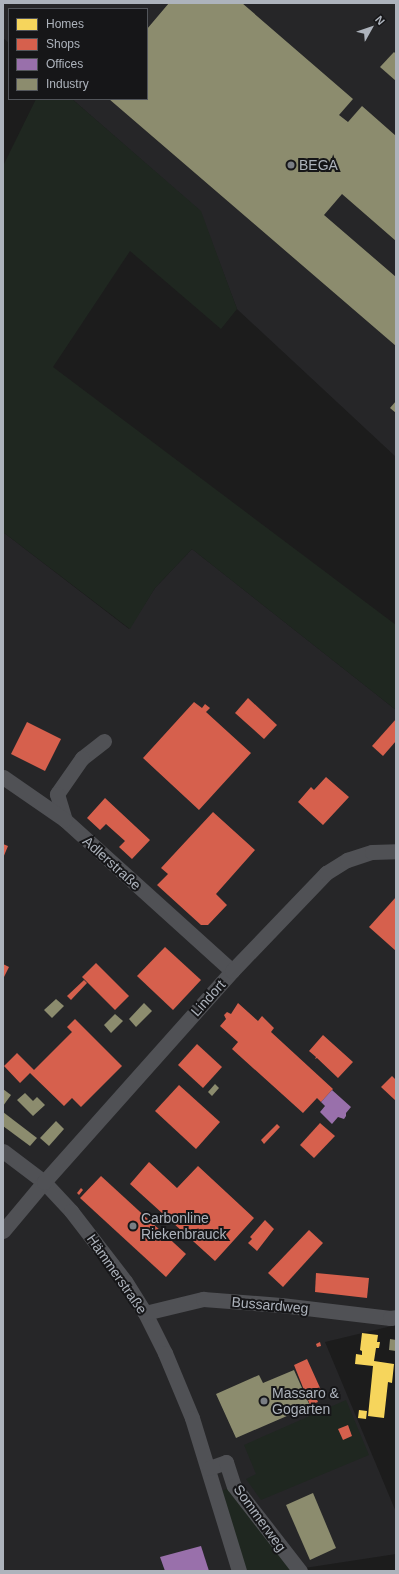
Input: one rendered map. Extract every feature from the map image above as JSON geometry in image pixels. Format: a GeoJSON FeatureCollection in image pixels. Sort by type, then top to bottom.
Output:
{"type":"FeatureCollection","features":[{"type":"Feature","properties":{"kind":"street"},"geometry":{"type":"LineString","coordinates":[[65,820],[57,794],[82,758],[104,741]]}},
{"type":"Feature","properties":{"kind":"street","name":"Adlerstraße"},"geometry":{"type":"LineString","coordinates":[[3,777],[65,820],[232,972]]}},
{"type":"Feature","properties":{"kind":"street","name":"Lindort"},"geometry":{"type":"LineString","coordinates":[[3,1231],[44,1182],[232,972],[326,873],[347,860],[372,852],[396,851]]}},
{"type":"Feature","properties":{"kind":"street","name":"Hämmerstraße"},"geometry":{"type":"LineString","coordinates":[[3,1151],[44,1182],[97,1243],[146,1313],[165,1353],[192,1418],[209,1468],[239,1571]]}},
{"type":"Feature","properties":{"kind":"street","name":"Bussardweg"},"geometry":{"type":"LineString","coordinates":[[146,1313],[203,1299],[281,1305],[390,1318],[396,1317]]}},
{"type":"Feature","properties":{"kind":"street","name":"Sommerweg"},"geometry":{"type":"LineString","coordinates":[[209,1468],[226,1462],[234,1486],[300,1571]]}},
{"type":"Feature","properties":{"kind":"shaded area"},"geometry":{"type":"Polygon","coordinates":[[[3,3],[396,3],[396,457],[237,309],[200,211],[73,100],[148,100],[148,8],[8,8],[8,42],[3,38],[3,3]]]}},
{"type":"Feature","properties":{"kind":"shaded area"},"geometry":{"type":"Polygon","coordinates":[[[36,100],[73,100],[201,211],[237,309],[221,329],[130,251],[53,367],[396,625],[396,710],[192,549],[155,588],[130,629],[3,532],[3,166],[36,100]]]}},
{"type":"Feature","properties":{"kind":"shaded area"},"geometry":{"type":"Polygon","coordinates":[[[3,532],[129,629],[155,588],[192,549],[396,710],[396,1325],[325,1342],[396,1512],[396,1554],[298,1569],[239,1571],[3,1571],[3,532]]]}},
{"type":"Feature","properties":{"kind":"shaded area"},"geometry":{"type":"Polygon","coordinates":[[[346,1400],[369,1455],[261,1500],[246,1479],[256,1474],[244,1445],[346,1400]]]}},
{"type":"Feature","properties":{"kind":"shaded area"},"geometry":{"type":"Polygon","coordinates":[[[234,1486],[300,1571],[239,1571],[216,1493],[234,1486]]]}},
{"type":"Feature","properties":{"kind":"building: Homes"},"geometry":{"type":"Polygon","coordinates":[[[362,1333],[378,1335],[377,1342],[380,1342],[379,1348],[376,1348],[374,1361],[394,1364],[392,1383],[388,1382],[384,1418],[368,1416],[373,1366],[355,1364],[356,1354],[362,1355],[362,1351],[360,1350],[362,1333]]]}},
{"type":"Feature","properties":{"kind":"building: Homes"},"geometry":{"type":"Polygon","coordinates":[[[359,1410],[367,1411],[366,1419],[358,1418],[359,1410]]]}},
{"type":"Feature","properties":{"kind":"building: Shops"},"geometry":{"type":"Polygon","coordinates":[[[248,698],[277,725],[264,739],[235,713],[248,698]]]}},
{"type":"Feature","properties":{"kind":"building: Shops"},"geometry":{"type":"Polygon","coordinates":[[[194,702],[202,708],[205,704],[210,708],[206,712],[251,753],[199,810],[143,758],[194,702]]]}},
{"type":"Feature","properties":{"kind":"building: Shops"},"geometry":{"type":"Polygon","coordinates":[[[396,719],[396,741],[383,756],[372,746],[396,719]]]}},
{"type":"Feature","properties":{"kind":"building: Shops"},"geometry":{"type":"Polygon","coordinates":[[[27,722],[61,739],[45,771],[11,754],[27,722]]]}},
{"type":"Feature","properties":{"kind":"building: Shops"},"geometry":{"type":"Polygon","coordinates":[[[326,777],[349,797],[323,825],[298,802],[311,787],[314,790],[326,777]]]}},
{"type":"Feature","properties":{"kind":"building: Shops"},"geometry":{"type":"Polygon","coordinates":[[[105,798],[150,840],[132,859],[119,847],[125,841],[106,824],[100,830],[87,818],[105,798]]]}},
{"type":"Feature","properties":{"kind":"building: Shops"},"geometry":{"type":"Polygon","coordinates":[[[213,812],[255,850],[216,894],[227,905],[208,925],[201,925],[157,885],[168,874],[161,868],[213,812]]]}},
{"type":"Feature","properties":{"kind":"building: Shops"},"geometry":{"type":"Polygon","coordinates":[[[3,844],[8,846],[3,858],[3,844]]]}},
{"type":"Feature","properties":{"kind":"building: Shops"},"geometry":{"type":"Polygon","coordinates":[[[396,897],[396,951],[369,927],[396,897]]]}},
{"type":"Feature","properties":{"kind":"building: Shops"},"geometry":{"type":"Polygon","coordinates":[[[165,947],[201,980],[173,1010],[137,976],[165,947]]]}},
{"type":"Feature","properties":{"kind":"building: Shops"},"geometry":{"type":"Polygon","coordinates":[[[96,963],[129,996],[115,1010],[82,977],[96,963]]]}},
{"type":"Feature","properties":{"kind":"building: Shops"},"geometry":{"type":"Polygon","coordinates":[[[3,964],[9,967],[3,979],[3,964]]]}},
{"type":"Feature","properties":{"kind":"building: Shops"},"geometry":{"type":"Polygon","coordinates":[[[84,980],[87,983],[71,1000],[67,996],[84,980]]]}},
{"type":"Feature","properties":{"kind":"building: Shops"},"geometry":{"type":"Polygon","coordinates":[[[238,1003],[258,1021],[262,1016],[274,1028],[271,1032],[333,1089],[321,1102],[317,1098],[303,1113],[232,1049],[238,1042],[220,1026],[226,1019],[224,1015],[227,1012],[231,1014],[238,1003]]]}},
{"type":"Feature","properties":{"kind":"building: Shops"},"geometry":{"type":"Polygon","coordinates":[[[75,1019],[122,1066],[81,1107],[72,1098],[64,1106],[30,1073],[20,1083],[4,1066],[17,1053],[34,1070],[72,1032],[67,1027],[75,1019]]]}},
{"type":"Feature","properties":{"kind":"building: Shops"},"geometry":{"type":"Polygon","coordinates":[[[323,1035],[353,1062],[338,1078],[317,1058],[315,1059],[316,1057],[309,1051],[323,1035]]]}},
{"type":"Feature","properties":{"kind":"building: Shops"},"geometry":{"type":"Polygon","coordinates":[[[197,1044],[222,1067],[203,1088],[178,1065],[197,1044]]]}},
{"type":"Feature","properties":{"kind":"building: Shops"},"geometry":{"type":"Polygon","coordinates":[[[392,1076],[396,1080],[396,1101],[381,1087],[392,1076]]]}},
{"type":"Feature","properties":{"kind":"building: Shops"},"geometry":{"type":"Polygon","coordinates":[[[179,1085],[220,1122],[196,1149],[155,1111],[179,1085]]]}},
{"type":"Feature","properties":{"kind":"building: Shops"},"geometry":{"type":"Polygon","coordinates":[[[320,1123],[335,1136],[314,1158],[300,1145],[320,1123]]]}},
{"type":"Feature","properties":{"kind":"building: Shops"},"geometry":{"type":"Polygon","coordinates":[[[277,1124],[280,1127],[264,1144],[261,1140],[277,1124]]]}},
{"type":"Feature","properties":{"kind":"building: Shops"},"geometry":{"type":"Polygon","coordinates":[[[149,1162],[177,1188],[198,1166],[254,1218],[215,1261],[130,1184],[149,1162]]]}},
{"type":"Feature","properties":{"kind":"building: Shops","name":"Carbonline Riekenbrauck"},"geometry":{"type":"Polygon","coordinates":[[[101,1176],[186,1254],[166,1277],[80,1198],[101,1176]]]}},
{"type":"Feature","properties":{"kind":"building: Shops"},"geometry":{"type":"Polygon","coordinates":[[[81,1188],[83,1190],[79,1195],[77,1193],[81,1188]]]}},
{"type":"Feature","properties":{"kind":"building: Shops"},"geometry":{"type":"Polygon","coordinates":[[[265,1220],[274,1229],[257,1251],[248,1243],[252,1239],[250,1237],[265,1220]]]}},
{"type":"Feature","properties":{"kind":"building: Shops"},"geometry":{"type":"Polygon","coordinates":[[[309,1230],[323,1243],[283,1287],[268,1273],[309,1230]]]}},
{"type":"Feature","properties":{"kind":"building: Shops"},"geometry":{"type":"Polygon","coordinates":[[[316,1273],[369,1278],[367,1298],[315,1292],[316,1273]]]}},
{"type":"Feature","properties":{"kind":"building: Shops"},"geometry":{"type":"Polygon","coordinates":[[[320,1342],[321,1346],[317,1347],[316,1344],[320,1342]]]}},
{"type":"Feature","properties":{"kind":"building: Shops"},"geometry":{"type":"Polygon","coordinates":[[[307,1359],[321,1390],[314,1393],[318,1402],[310,1405],[294,1365],[307,1359]]]}},
{"type":"Feature","properties":{"kind":"building: Shops"},"geometry":{"type":"Polygon","coordinates":[[[348,1425],[352,1436],[343,1440],[338,1429],[348,1425]]]}},
{"type":"Feature","properties":{"kind":"building: Offices"},"geometry":{"type":"Polygon","coordinates":[[[332,1090],[351,1107],[346,1113],[344,1119],[338,1117],[332,1124],[320,1112],[325,1106],[321,1102],[332,1090]]]}},
{"type":"Feature","properties":{"kind":"building: Offices"},"geometry":{"type":"Polygon","coordinates":[[[201,1546],[209,1571],[165,1571],[160,1557],[201,1546]]]}},
{"type":"Feature","properties":{"kind":"building: Industry","name":"BEGA"},"geometry":{"type":"Polygon","coordinates":[[[169,3],[242,3],[353,99],[339,115],[348,122],[362,106],[396,136],[396,241],[342,194],[324,215],[396,277],[396,346],[110,100],[148,100],[148,28],[169,3]]]}},
{"type":"Feature","properties":{"kind":"building: Industry"},"geometry":{"type":"Polygon","coordinates":[[[394,52],[396,54],[396,81],[380,67],[394,52]]]}},
{"type":"Feature","properties":{"kind":"building: Industry"},"geometry":{"type":"Polygon","coordinates":[[[396,401],[396,413],[390,408],[396,401]]]}},
{"type":"Feature","properties":{"kind":"building: Industry"},"geometry":{"type":"Polygon","coordinates":[[[56,999],[64,1006],[52,1018],[44,1010],[56,999]]]}},
{"type":"Feature","properties":{"kind":"building: Industry"},"geometry":{"type":"Polygon","coordinates":[[[144,1003],[152,1011],[136,1027],[129,1019],[144,1003]]]}},
{"type":"Feature","properties":{"kind":"building: Industry"},"geometry":{"type":"Polygon","coordinates":[[[115,1014],[123,1021],[111,1033],[104,1025],[115,1014]]]}},
{"type":"Feature","properties":{"kind":"building: Industry"},"geometry":{"type":"Polygon","coordinates":[[[215,1084],[219,1088],[212,1096],[208,1092],[215,1084]]]}},
{"type":"Feature","properties":{"kind":"building: Industry"},"geometry":{"type":"Polygon","coordinates":[[[3,1089],[11,1095],[3,1106],[3,1089]]]}},
{"type":"Feature","properties":{"kind":"building: Industry"},"geometry":{"type":"Polygon","coordinates":[[[25,1093],[33,1101],[37,1097],[45,1105],[33,1116],[17,1100],[25,1093]]]}},
{"type":"Feature","properties":{"kind":"building: Industry"},"geometry":{"type":"Polygon","coordinates":[[[3,1112],[37,1138],[30,1146],[3,1126],[3,1112]]]}},
{"type":"Feature","properties":{"kind":"building: Industry"},"geometry":{"type":"Polygon","coordinates":[[[56,1121],[64,1129],[49,1146],[40,1138],[56,1121]]]}},
{"type":"Feature","properties":{"kind":"building: Industry"},"geometry":{"type":"Polygon","coordinates":[[[390,1339],[396,1340],[396,1351],[389,1350],[390,1339]]]}},
{"type":"Feature","properties":{"kind":"building: Industry","name":"Massaro & Gogarten"},"geometry":{"type":"Polygon","coordinates":[[[294,1370],[310,1406],[236,1438],[216,1394],[259,1375],[263,1383],[294,1370]]]}},
{"type":"Feature","properties":{"kind":"building: Industry"},"geometry":{"type":"Polygon","coordinates":[[[313,1493],[336,1548],[310,1560],[286,1505],[313,1493]]]}},
{"type":"Feature","properties":{"kind":"place","name":"BEGA"},"geometry":{"type":"Point","coordinates":[291,165]}},
{"type":"Feature","properties":{"kind":"place","name":"Carbonline Riekenbrauck"},"geometry":{"type":"Point","coordinates":[133,1226]}},
{"type":"Feature","properties":{"kind":"place","name":"Massaro & Gogarten"},"geometry":{"type":"Point","coordinates":[264,1401]}}]}
